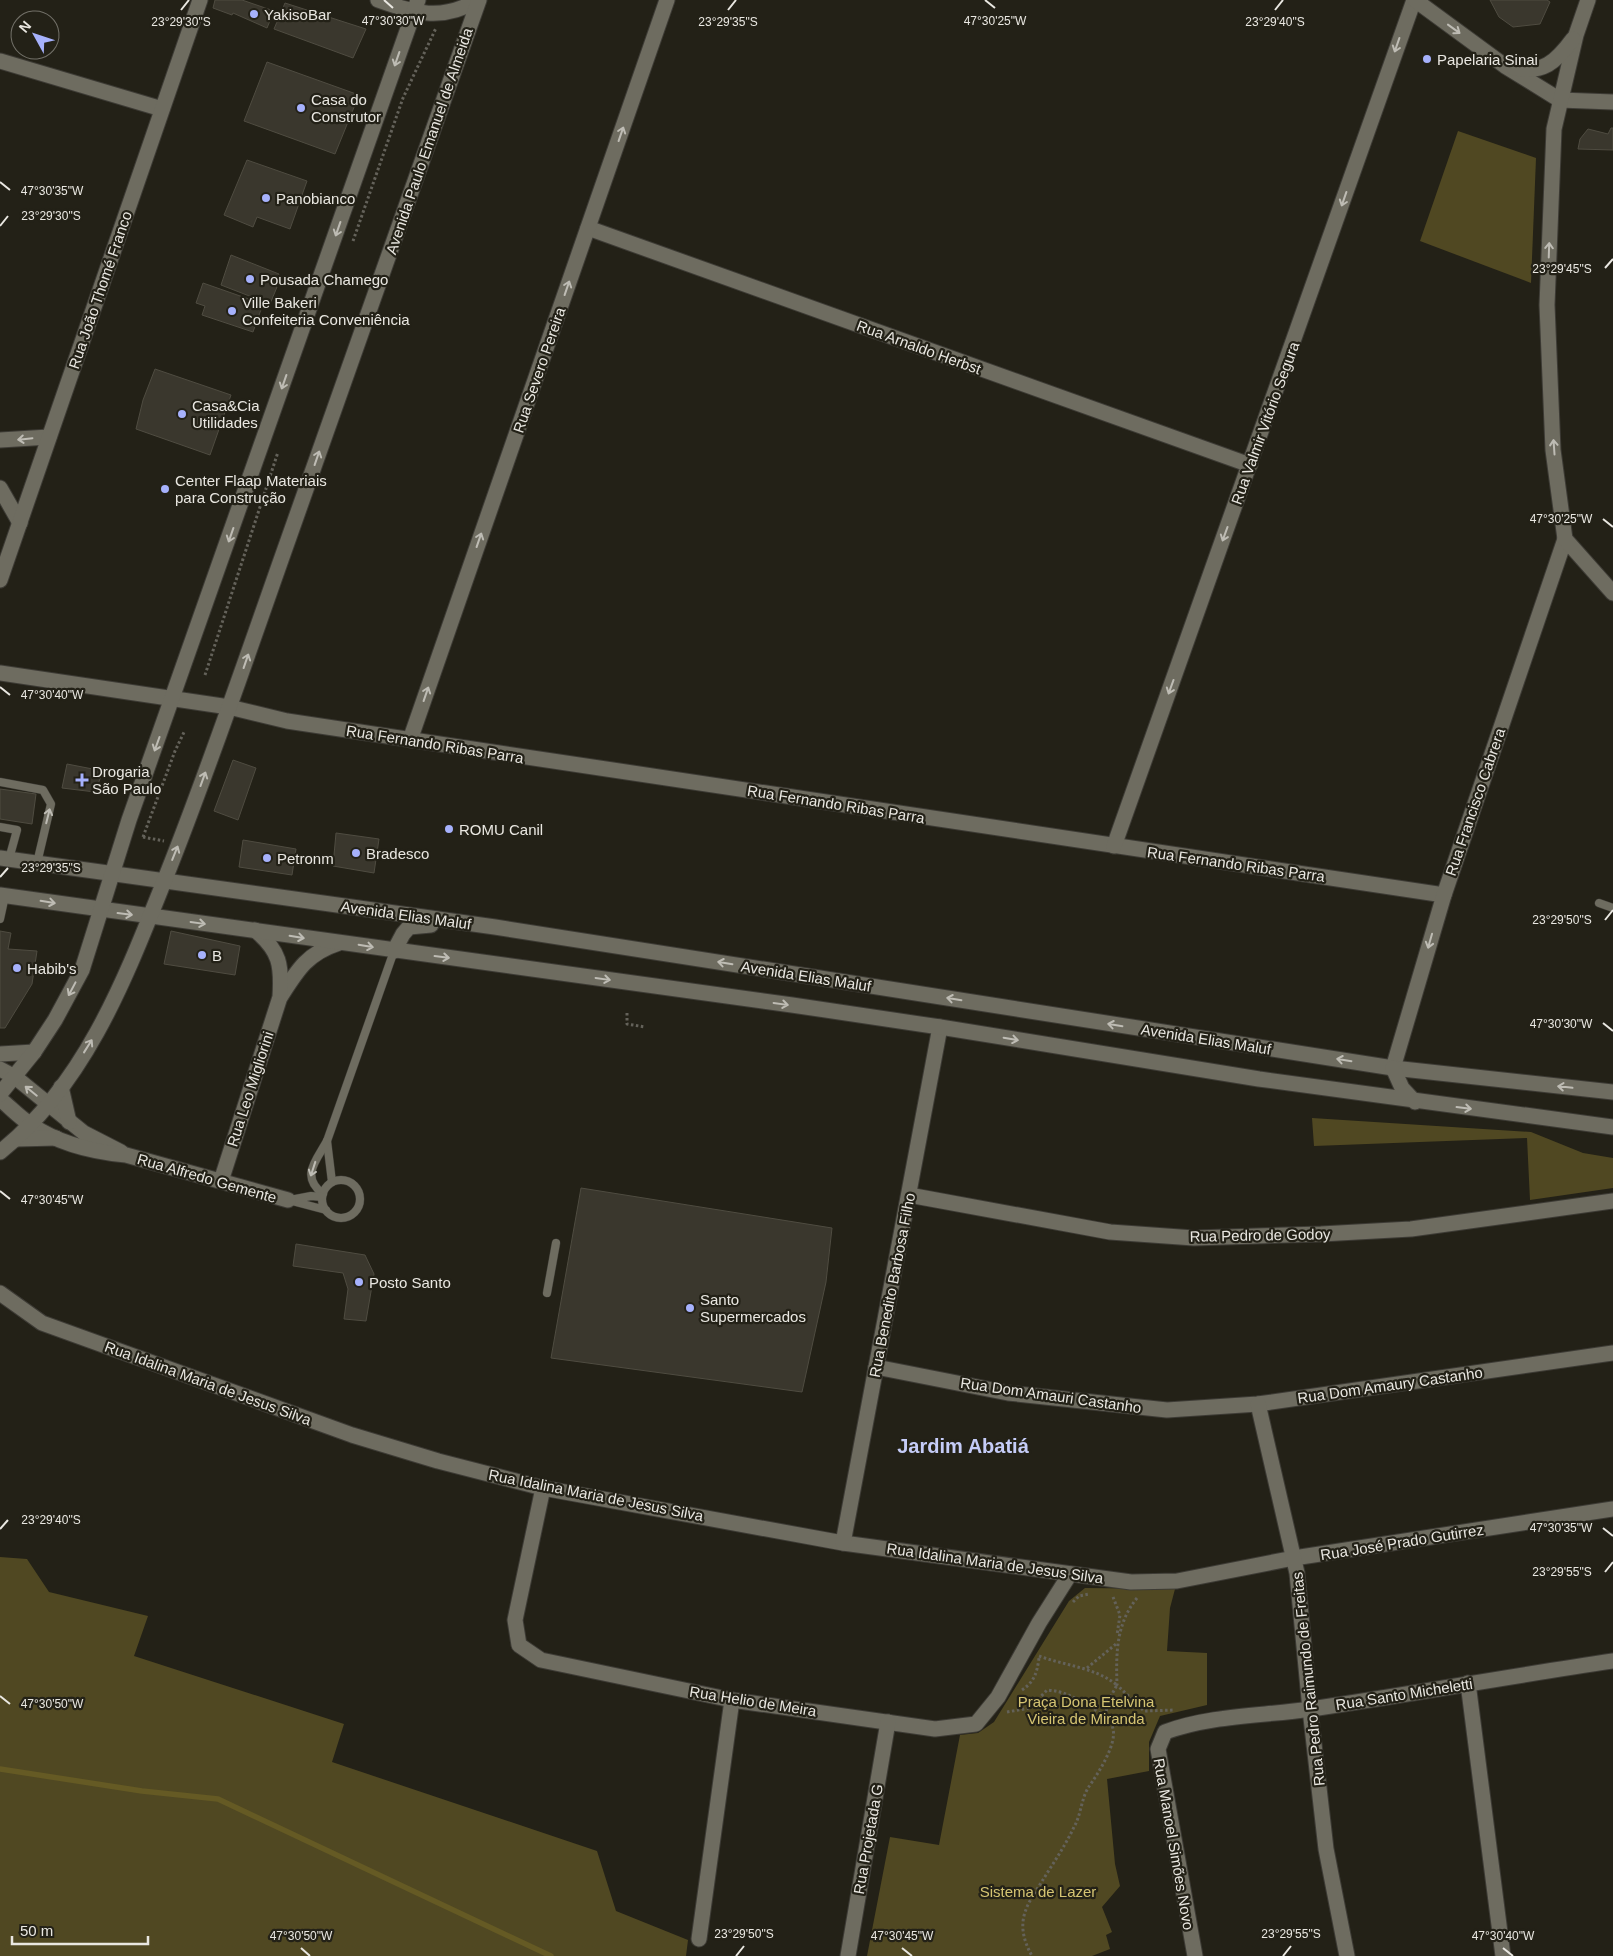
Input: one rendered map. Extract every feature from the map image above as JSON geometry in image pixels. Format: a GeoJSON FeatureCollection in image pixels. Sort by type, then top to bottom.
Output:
{"type":"FeatureCollection","features":[{"type":"Feature","properties":{"kind":"street","name":"Rua João Thomé Franco"},"geometry":{"type":"LineString","coordinates":[[0,580],[200,0]]}},
{"type":"Feature","properties":{"kind":"street","name":"Avenida Paulo Emanuel de Almeida"},"geometry":{"type":"LineString","coordinates":[[378,0],[416,6],[441,14],[463,9],[478,0]]}},
{"type":"Feature","properties":{"kind":"street","name":"Avenida Paulo Emanuel de Almeida"},"geometry":{"type":"LineString","coordinates":[[0,1152],[17,1139],[61,1087],[106,1015],[122,984],[150,917],[229,707],[478,0]]}},
{"type":"Feature","properties":{"kind":"street","name":"Rua Severo Pereira"},"geometry":{"type":"LineString","coordinates":[[410,740],[667,0]]}},
{"type":"Feature","properties":{"kind":"street"},"geometry":{"type":"LineString","coordinates":[[1415,0],[1505,66],[1560,100],[1613,102]]}},
{"type":"Feature","properties":{"kind":"street","name":"Rua Valmir Vitório Segura"},"geometry":{"type":"LineString","coordinates":[[1114,846],[1415,0]]}},
{"type":"Feature","properties":{"kind":"street"},"geometry":{"type":"LineString","coordinates":[[1588,0],[1576,35],[1554,129],[1547,305],[1553,450],[1565,539],[1613,593]]}},
{"type":"Feature","properties":{"kind":"street"},"geometry":{"type":"LineString","coordinates":[[0,1094],[34,1052],[55,1020],[82,970],[124,836],[416,6]]}},
{"type":"Feature","properties":{"kind":"street"},"geometry":{"type":"LineString","coordinates":[[1505,66],[1532,71],[1551,63],[1576,35]]}},
{"type":"Feature","properties":{"kind":"street"},"geometry":{"type":"LineString","coordinates":[[0,61],[162,109]]}},
{"type":"Feature","properties":{"kind":"street","name":"Rua Arnaldo Herbst"},"geometry":{"type":"LineString","coordinates":[[588,228],[1250,466]]}},
{"type":"Feature","properties":{"kind":"street"},"geometry":{"type":"LineString","coordinates":[[0,440],[49,437]]}},
{"type":"Feature","properties":{"kind":"street"},"geometry":{"type":"LineString","coordinates":[[0,488],[20,523]]}},
{"type":"Feature","properties":{"kind":"street","name":"Rua Francisco Cabrera"},"geometry":{"type":"LineString","coordinates":[[1393,1068],[1444,895],[1565,539]]}},
{"type":"Feature","properties":{"kind":"street"},"geometry":{"type":"LineString","coordinates":[[0,673],[229,707]]}},
{"type":"Feature","properties":{"kind":"street","name":"Rua Fernando Ribas Parra"},"geometry":{"type":"LineString","coordinates":[[229,707],[287,722],[1444,895]]}},
{"type":"Feature","properties":{"kind":"street","name":"Avenida Elias Maluf"},"geometry":{"type":"LineString","coordinates":[[5,858],[112,875],[495,927],[1393,1068],[1613,1092]]}},
{"type":"Feature","properties":{"kind":"street","name":"Avenida Elias Maluf"},"geometry":{"type":"LineString","coordinates":[[2,895],[940,1027],[1259,1079],[1613,1128]]}},
{"type":"Feature","properties":{"kind":"street"},"geometry":{"type":"LineString","coordinates":[[394,951],[403,934],[412,926],[495,927]]}},
{"type":"Feature","properties":{"kind":"street","name":"Rua Leo Migliorini"},"geometry":{"type":"LineString","coordinates":[[221,1181],[280,997],[281,971],[275,950],[255,930]]}},
{"type":"Feature","properties":{"kind":"street","name":"Rua Leo Migliorini"},"geometry":{"type":"LineString","coordinates":[[280,997],[312,954],[339,943]]}},
{"type":"Feature","properties":{"kind":"street","name":"Rua Benedito Barbosa Filho"},"geometry":{"type":"LineString","coordinates":[[844,1543],[940,1027]]}},
{"type":"Feature","properties":{"kind":"street"},"geometry":{"type":"LineString","coordinates":[[0,1054],[34,1052]]}},
{"type":"Feature","properties":{"kind":"street"},"geometry":{"type":"LineString","coordinates":[[1393,1068],[1402,1088],[1415,1102]]}},
{"type":"Feature","properties":{"kind":"street","name":"Rua Alfredo Gemente"},"geometry":{"type":"LineString","coordinates":[[0,1069],[15,1077],[69,1122],[126,1155]]}},
{"type":"Feature","properties":{"kind":"street"},"geometry":{"type":"LineString","coordinates":[[61,1087],[69,1122]]}},
{"type":"Feature","properties":{"kind":"street","name":"Rua Alfredo Gemente"},"geometry":{"type":"LineString","coordinates":[[0,1099],[30,1125],[56,1138],[101,1152],[126,1155],[288,1200]]}},
{"type":"Feature","properties":{"kind":"street"},"geometry":{"type":"LineString","coordinates":[[17,1139],[56,1138]]}},
{"type":"Feature","properties":{"kind":"street","name":"Rua Pedro de Godoy"},"geometry":{"type":"LineString","coordinates":[[909,1195],[1110,1232],[1194,1238],[1321,1234],[1411,1228],[1613,1200]]}},
{"type":"Feature","properties":{"kind":"street","name":"Rua Idalina Maria de Jesus Silva"},"geometry":{"type":"LineString","coordinates":[[0,1293],[8,1301],[42,1323],[344,1432],[438,1461],[543,1488],[844,1543],[1070,1574],[1131,1589]]}},
{"type":"Feature","properties":{"kind":"street","name":"Rua Dom Amaury Castanho"},"geometry":{"type":"LineString","coordinates":[[1167,1410],[1258,1404],[1613,1353]]}},
{"type":"Feature","properties":{"kind":"street","name":"Rua Dom Amauri Castanho"},"geometry":{"type":"LineString","coordinates":[[876,1368],[1008,1393],[1167,1410]]}},
{"type":"Feature","properties":{"kind":"street","name":"Rua Pedro Raimundo de Freitas"},"geometry":{"type":"LineString","coordinates":[[1258,1404],[1297,1573],[1326,1849],[1347,1956]]}},
{"type":"Feature","properties":{"kind":"street","name":"Rua Helio de Meira"},"geometry":{"type":"LineString","coordinates":[[543,1488],[515,1620],[519,1645],[542,1660],[732,1700],[935,1729],[976,1724],[998,1698],[1038,1623],[1070,1574]]}},
{"type":"Feature","properties":{"kind":"street","name":"Rua José Prado Gutirrez"},"geometry":{"type":"LineString","coordinates":[[1131,1589],[1294,1558],[1613,1509]]}},
{"type":"Feature","properties":{"kind":"street","name":"Rua Santo Micheletti"},"geometry":{"type":"LineString","coordinates":[[1165,1732],[1180,1726],[1215,1720],[1310,1709],[1613,1660]]}},
{"type":"Feature","properties":{"kind":"street"},"geometry":{"type":"LineString","coordinates":[[1468,1683],[1503,1956]]}},
{"type":"Feature","properties":{"kind":"street"},"geometry":{"type":"LineString","coordinates":[[699,1939],[732,1700]]}},
{"type":"Feature","properties":{"kind":"street","name":"Rua Projetada G"},"geometry":{"type":"LineString","coordinates":[[848,1956],[888,1722]]}},
{"type":"Feature","properties":{"kind":"street","name":"Rua Manoel Simões Novo"},"geometry":{"type":"LineString","coordinates":[[1165,1732],[1158,1749],[1195,1956]]}},
{"type":"Feature","properties":{"kind":"lane"},"geometry":{"type":"LineString","coordinates":[[0,782],[43,790],[51,804],[37,863]]}},
{"type":"Feature","properties":{"kind":"lane"},"geometry":{"type":"LineString","coordinates":[[0,827],[17,830],[5,858]]}},
{"type":"Feature","properties":{"kind":"lane"},"geometry":{"type":"LineString","coordinates":[[0,919],[2,895]]}},
{"type":"Feature","properties":{"kind":"lane"},"geometry":{"type":"LineString","coordinates":[[1599,903],[1613,908]]}},
{"type":"Feature","properties":{"kind":"lane"},"geometry":{"type":"LineString","coordinates":[[326,1210],[323,1196],[313,1186],[310,1176],[314,1164],[327,1141],[394,951]]}},
{"type":"Feature","properties":{"kind":"lane"},"geometry":{"type":"LineString","coordinates":[[323,1196],[332,1182],[327,1141]]}},
{"type":"Feature","properties":{"kind":"lane"},"geometry":{"type":"LineString","coordinates":[[288,1200],[326,1210],[336,1217],[343,1218],[356,1211],[360,1203],[360,1194],[354,1184],[340,1180],[332,1182]]}},
{"type":"Feature","properties":{"kind":"lane"},"geometry":{"type":"LineString","coordinates":[[288,1200],[323,1196]]}},
{"type":"Feature","properties":{"kind":"lane"},"geometry":{"type":"LineString","coordinates":[[547,1293],[556,1243]]}},
{"type":"Feature","properties":{"kind":"path"},"geometry":{"type":"LineString","coordinates":[[350,249],[403,98],[434,34],[441,14]]}},
{"type":"Feature","properties":{"kind":"path"},"geometry":{"type":"LineString","coordinates":[[205,675],[279,450]]}},
{"type":"Feature","properties":{"kind":"path"},"geometry":{"type":"LineString","coordinates":[[143,837],[175,750],[185,730]]}},
{"type":"Feature","properties":{"kind":"path"},"geometry":{"type":"LineString","coordinates":[[124,836],[143,837],[179,844]]}},
{"type":"Feature","properties":{"kind":"path"},"geometry":{"type":"LineString","coordinates":[[627,1013],[627,1024],[644,1027]]}},
{"type":"Feature","properties":{"kind":"path"},"geometry":{"type":"LineString","coordinates":[[1087,1668],[1116,1644],[1126,1611],[1139,1596],[1131,1589]]}},
{"type":"Feature","properties":{"kind":"path"},"geometry":{"type":"LineString","coordinates":[[1070,1606],[1079,1596],[1097,1592]]}},
{"type":"Feature","properties":{"kind":"path"},"geometry":{"type":"LineString","coordinates":[[1105,1595],[1113,1597],[1122,1596]]}},
{"type":"Feature","properties":{"kind":"path"},"geometry":{"type":"LineString","coordinates":[[1106,1716],[1107,1703],[1117,1685],[1116,1644],[1120,1615],[1113,1597]]}},
{"type":"Feature","properties":{"kind":"path"},"geometry":{"type":"LineString","coordinates":[[1017,1696],[1030,1685],[1035,1677],[1039,1656],[1042,1651]]}},
{"type":"Feature","properties":{"kind":"path"},"geometry":{"type":"LineString","coordinates":[[1039,1656],[1064,1665],[1087,1668],[1108,1678],[1144,1711],[1155,1712],[1184,1709]]}},
{"type":"Feature","properties":{"kind":"path"},"geometry":{"type":"LineString","coordinates":[[1007,1712],[1030,1708],[1047,1690],[1062,1691],[1106,1716],[1113,1729],[1111,1745],[1097,1776],[1087,1789],[1075,1827],[1030,1897],[1024,1913],[1022,1926],[1026,1944],[1032,1956]]}},
{"type":"Feature","properties":{"kind":"path"},"geometry":{"type":"LineString","coordinates":[[1003,1718],[1010,1707]]}},
{"type":"Feature","properties":{"kind":"green space"},"geometry":{"type":"Polygon","coordinates":[[[1458,131],[1536,158],[1531,283],[1420,241],[1458,131]]]}},
{"type":"Feature","properties":{"kind":"green space"},"geometry":{"type":"Polygon","coordinates":[[[1312,1118],[1531,1132],[1583,1153],[1613,1158],[1613,1188],[1530,1200],[1527,1138],[1314,1146],[1312,1118]]]}},
{"type":"Feature","properties":{"kind":"green space"},"geometry":{"type":"Polygon","coordinates":[[[0,1557],[27,1559],[49,1592],[148,1616],[134,1656],[344,1724],[332,1762],[597,1851],[616,1911],[688,1940],[686,1956],[0,1956],[0,1557]]]}},
{"type":"Feature","properties":{"kind":"green space"},"geometry":{"type":"Polygon","coordinates":[[[1085,1588],[1175,1589],[1170,1608],[1167,1651],[1207,1653],[1207,1705],[1160,1716],[1149,1742],[1149,1771],[1107,1779],[1115,1864],[1120,1886],[1102,1907],[1112,1932],[1106,1935],[1110,1949],[1092,1956],[867,1956],[890,1837],[939,1845],[960,1735],[978,1733],[994,1722],[1069,1601],[1085,1588]]]}},
{"type":"Feature","properties":{"kind":"building","name":"YakisoBar"},"geometry":{"type":"Polygon","coordinates":[[[215,0],[242,0],[274,11],[267,28],[233,13],[232,15],[213,8],[215,0]]]}},
{"type":"Feature","properties":{"kind":"building"},"geometry":{"type":"Polygon","coordinates":[[[1490,0],[1547,0],[1550,2],[1540,24],[1513,27],[1499,17],[1490,0]]]}},
{"type":"Feature","properties":{"kind":"building"},"geometry":{"type":"Polygon","coordinates":[[[285,3],[366,29],[353,58],[274,29],[285,3]]]}},
{"type":"Feature","properties":{"kind":"building","name":"Casa do Construtor"},"geometry":{"type":"Polygon","coordinates":[[[267,62],[359,95],[335,154],[244,121],[267,62]]]}},
{"type":"Feature","properties":{"kind":"building"},"geometry":{"type":"Polygon","coordinates":[[[1611,128],[1613,128],[1613,150],[1578,149],[1580,139],[1588,129],[1608,134],[1611,128]]]}},
{"type":"Feature","properties":{"kind":"building","name":"Panobianco"},"geometry":{"type":"Polygon","coordinates":[[[247,160],[307,181],[290,229],[257,217],[253,227],[224,215],[247,160]]]}},
{"type":"Feature","properties":{"kind":"building","name":"Pousada Chamego"},"geometry":{"type":"Polygon","coordinates":[[[231,255],[279,274],[275,285],[277,287],[270,304],[221,285],[231,255]]]}},
{"type":"Feature","properties":{"kind":"building","name":"Ville Bakeri Confeiteria Conveniência"},"geometry":{"type":"Polygon","coordinates":[[[203,283],[263,304],[253,332],[202,315],[205,306],[196,303],[203,283]]]}},
{"type":"Feature","properties":{"kind":"building","name":"Casa&Cia Utilidades"},"geometry":{"type":"Polygon","coordinates":[[[155,369],[231,395],[210,455],[136,429],[143,400],[155,369]]]}},
{"type":"Feature","properties":{"kind":"building"},"geometry":{"type":"Polygon","coordinates":[[[233,760],[256,768],[238,820],[214,811],[233,760]]]}},
{"type":"Feature","properties":{"kind":"building","name":"Drogaria São Paulo"},"geometry":{"type":"Polygon","coordinates":[[[67,764],[103,771],[95,792],[62,788],[67,764]]]}},
{"type":"Feature","properties":{"kind":"building"},"geometry":{"type":"Polygon","coordinates":[[[0,789],[36,794],[32,824],[0,819],[0,789]]]}},
{"type":"Feature","properties":{"kind":"building","name":"Bradesco"},"geometry":{"type":"Polygon","coordinates":[[[336,833],[379,839],[374,873],[333,866],[336,833]]]}},
{"type":"Feature","properties":{"kind":"building","name":"Petronm"},"geometry":{"type":"Polygon","coordinates":[[[243,840],[296,849],[292,875],[239,867],[243,840]]]}},
{"type":"Feature","properties":{"kind":"building","name":"Habib's"},"geometry":{"type":"Polygon","coordinates":[[[0,931],[11,933],[8,949],[37,951],[32,984],[5,1028],[0,1028],[0,931]]]}},
{"type":"Feature","properties":{"kind":"building","name":"B"},"geometry":{"type":"Polygon","coordinates":[[[171,931],[240,946],[235,975],[164,964],[171,931]]]}},
{"type":"Feature","properties":{"kind":"building","name":"Santo Supermercados"},"geometry":{"type":"Polygon","coordinates":[[[581,1188],[832,1228],[826,1282],[802,1392],[551,1358],[581,1188]]]}},
{"type":"Feature","properties":{"kind":"building","name":"Posto Santo"},"geometry":{"type":"Polygon","coordinates":[[[296,1244],[365,1255],[374,1274],[366,1321],[344,1319],[348,1289],[343,1273],[293,1266],[296,1244]]]}},
{"type":"Feature","properties":{"kind":"waterway"},"geometry":{"type":"LineString","coordinates":[[0,1769],[142,1791],[218,1799],[551,1956]]}},
{"type":"Feature","properties":{"kind":"place","name":"YakisoBar"},"geometry":{"type":"Point","coordinates":[254,14]}},
{"type":"Feature","properties":{"kind":"place","name":"Papelaria Sinai"},"geometry":{"type":"Point","coordinates":[1427,59]}},
{"type":"Feature","properties":{"kind":"place","name":"Casa do Construtor"},"geometry":{"type":"Point","coordinates":[301,108]}},
{"type":"Feature","properties":{"kind":"place","name":"Panobianco"},"geometry":{"type":"Point","coordinates":[266,198]}},
{"type":"Feature","properties":{"kind":"place","name":"Pousada Chamego"},"geometry":{"type":"Point","coordinates":[250,279]}},
{"type":"Feature","properties":{"kind":"place","name":"Ville Bakeri Confeiteria Conveniência"},"geometry":{"type":"Point","coordinates":[232,311]}},
{"type":"Feature","properties":{"kind":"place","name":"Casa&Cia Utilidades"},"geometry":{"type":"Point","coordinates":[182,414]}},
{"type":"Feature","properties":{"kind":"place","name":"Center Flaap Materiais para Construção"},"geometry":{"type":"Point","coordinates":[165,489]}},
{"type":"Feature","properties":{"kind":"place","name":"Drogaria São Paulo"},"geometry":{"type":"Point","coordinates":[82,780]}},
{"type":"Feature","properties":{"kind":"place","name":"ROMU Canil"},"geometry":{"type":"Point","coordinates":[449,829]}},
{"type":"Feature","properties":{"kind":"place","name":"Bradesco"},"geometry":{"type":"Point","coordinates":[356,853]}},
{"type":"Feature","properties":{"kind":"place","name":"Petronm"},"geometry":{"type":"Point","coordinates":[267,858]}},
{"type":"Feature","properties":{"kind":"place","name":"B"},"geometry":{"type":"Point","coordinates":[202,955]}},
{"type":"Feature","properties":{"kind":"place","name":"Habib's"},"geometry":{"type":"Point","coordinates":[17,968]}},
{"type":"Feature","properties":{"kind":"place","name":"Posto Santo"},"geometry":{"type":"Point","coordinates":[359,1282]}},
{"type":"Feature","properties":{"kind":"place","name":"Santo Supermercados"},"geometry":{"type":"Point","coordinates":[690,1308]}},
{"type":"Feature","properties":{"kind":"district","name":"Jardim Abatiá"},"geometry":{"type":"Point","coordinates":[963,1446]}},
{"type":"Feature","properties":{"kind":"park label","name":"Praça Dona Etelvina Vieira de Miranda"},"geometry":{"type":"Point","coordinates":[1086,1710]}},
{"type":"Feature","properties":{"kind":"park label","name":"Sistema de Lazer"},"geometry":{"type":"Point","coordinates":[1038,1891]}}]}
